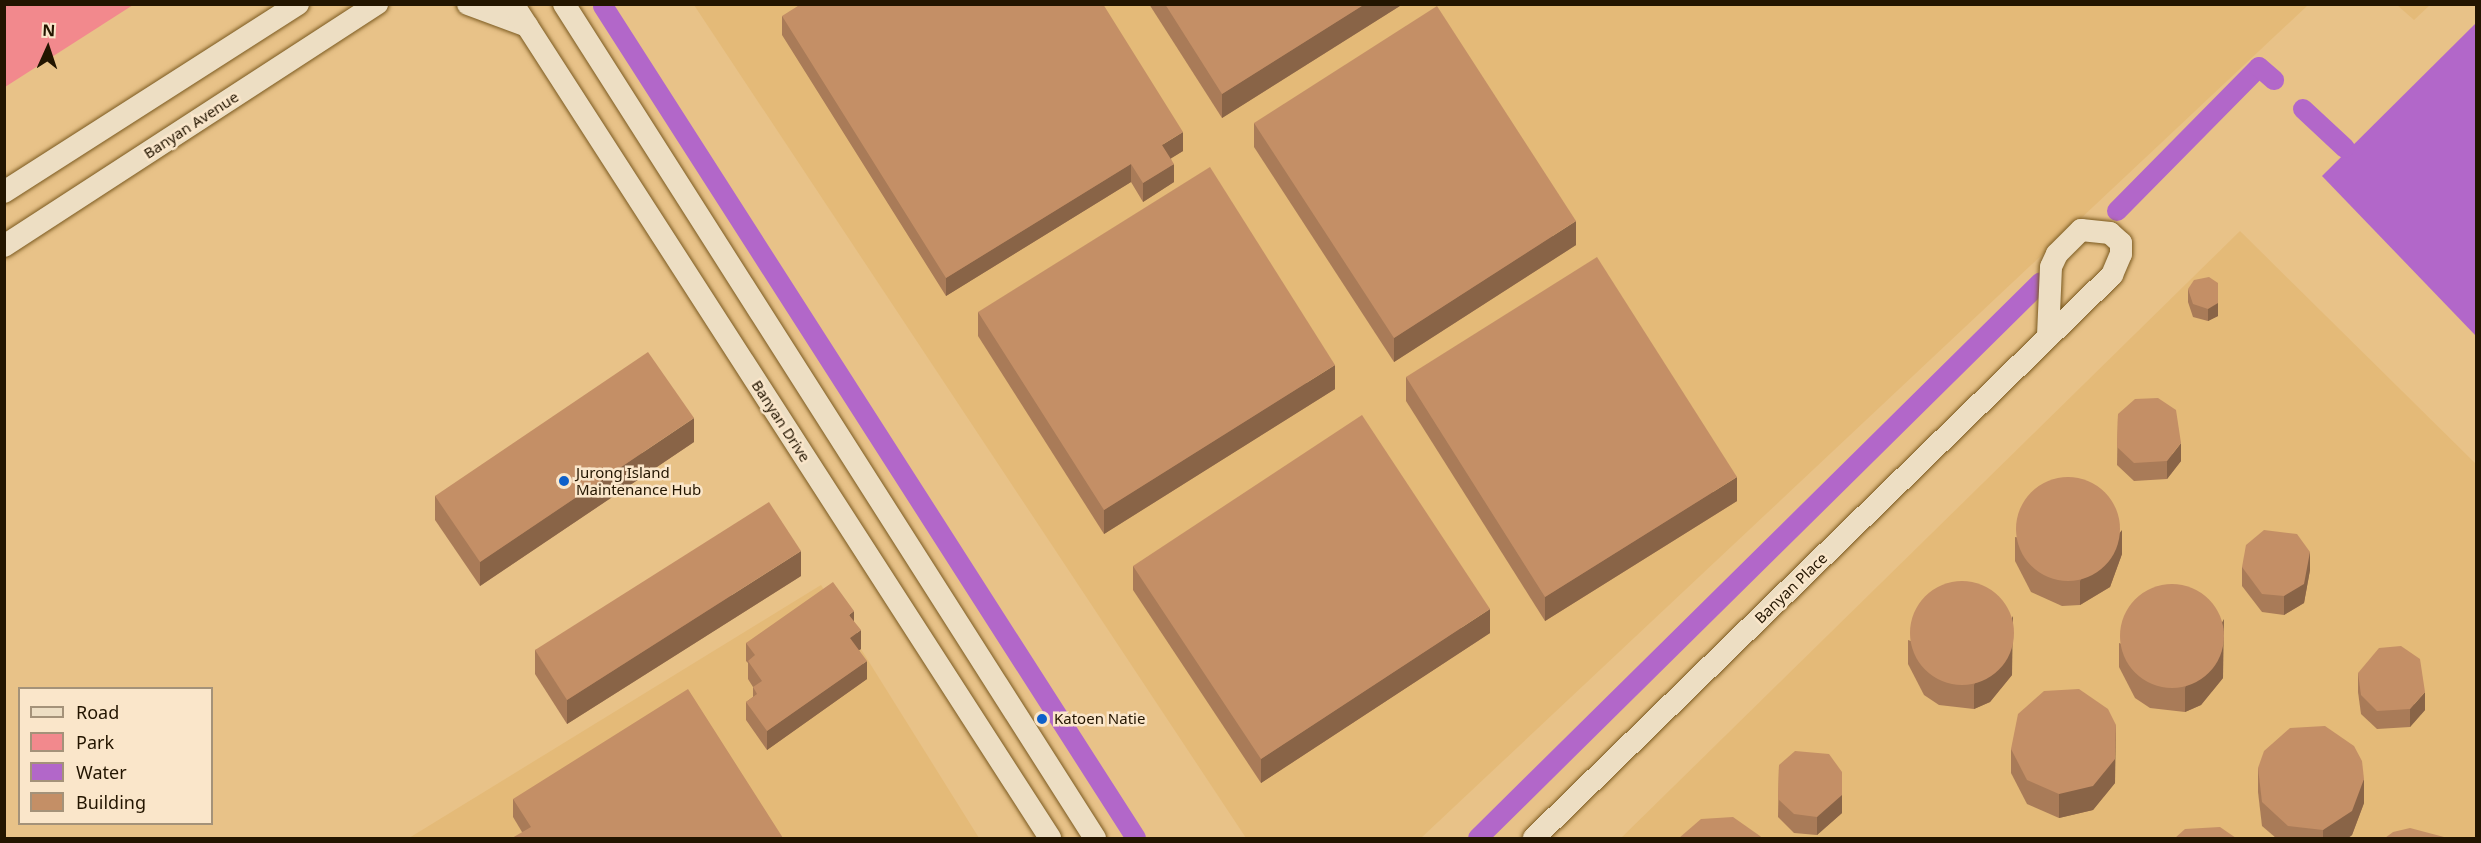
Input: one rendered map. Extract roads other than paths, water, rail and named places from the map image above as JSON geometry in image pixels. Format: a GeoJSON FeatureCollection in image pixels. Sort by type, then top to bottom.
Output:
{"type":"FeatureCollection","features":[{"type":"Feature","properties":{"kind":"street"},"geometry":{"type":"LineString","coordinates":[[4,192],[298,4]]}},
{"type":"Feature","properties":{"kind":"street","name":"Banyan Avenue"},"geometry":{"type":"LineString","coordinates":[[4,246],[377,4]]}},
{"type":"Feature","properties":{"kind":"street"},"geometry":{"type":"LineString","coordinates":[[468,4],[527,26]]}},
{"type":"Feature","properties":{"kind":"street","name":"Banyan Drive"},"geometry":{"type":"LineString","coordinates":[[513,4],[1050,838]]}},
{"type":"Feature","properties":{"kind":"street"},"geometry":{"type":"LineString","coordinates":[[564,4],[1095,838]]}},
{"type":"Feature","properties":{"kind":"street","name":"Banyan Place"},"geometry":{"type":"LineString","coordinates":[[1534,838],[2048,337],[2120,263],[2121,243],[2101,228],[2081,230],[2056,254],[2051,267],[2048,337]]}},
{"type":"Feature","properties":{"kind":"water"},"geometry":{"type":"Polygon","coordinates":[[[2476,23],[2476,336],[2322,176],[2476,23]]]}},
{"type":"Feature","properties":{"kind":"waterway"},"geometry":{"type":"LineString","coordinates":[[603,6],[1136,838]]}},
{"type":"Feature","properties":{"kind":"waterway"},"geometry":{"type":"LineString","coordinates":[[2117,211],[2259,67],[2274,80]]}},
{"type":"Feature","properties":{"kind":"waterway"},"geometry":{"type":"LineString","coordinates":[[2303,109],[2345,148]]}},
{"type":"Feature","properties":{"kind":"waterway"},"geometry":{"type":"LineString","coordinates":[[1478,838],[2041,282]]}},
{"type":"Feature","properties":{"kind":"place","name":"Jurong Island Maintenance Hub"},"geometry":{"type":"Point","coordinates":[564,481]}},
{"type":"Feature","properties":{"kind":"place","name":"Katoen Natie"},"geometry":{"type":"Point","coordinates":[1042,719]}}]}
